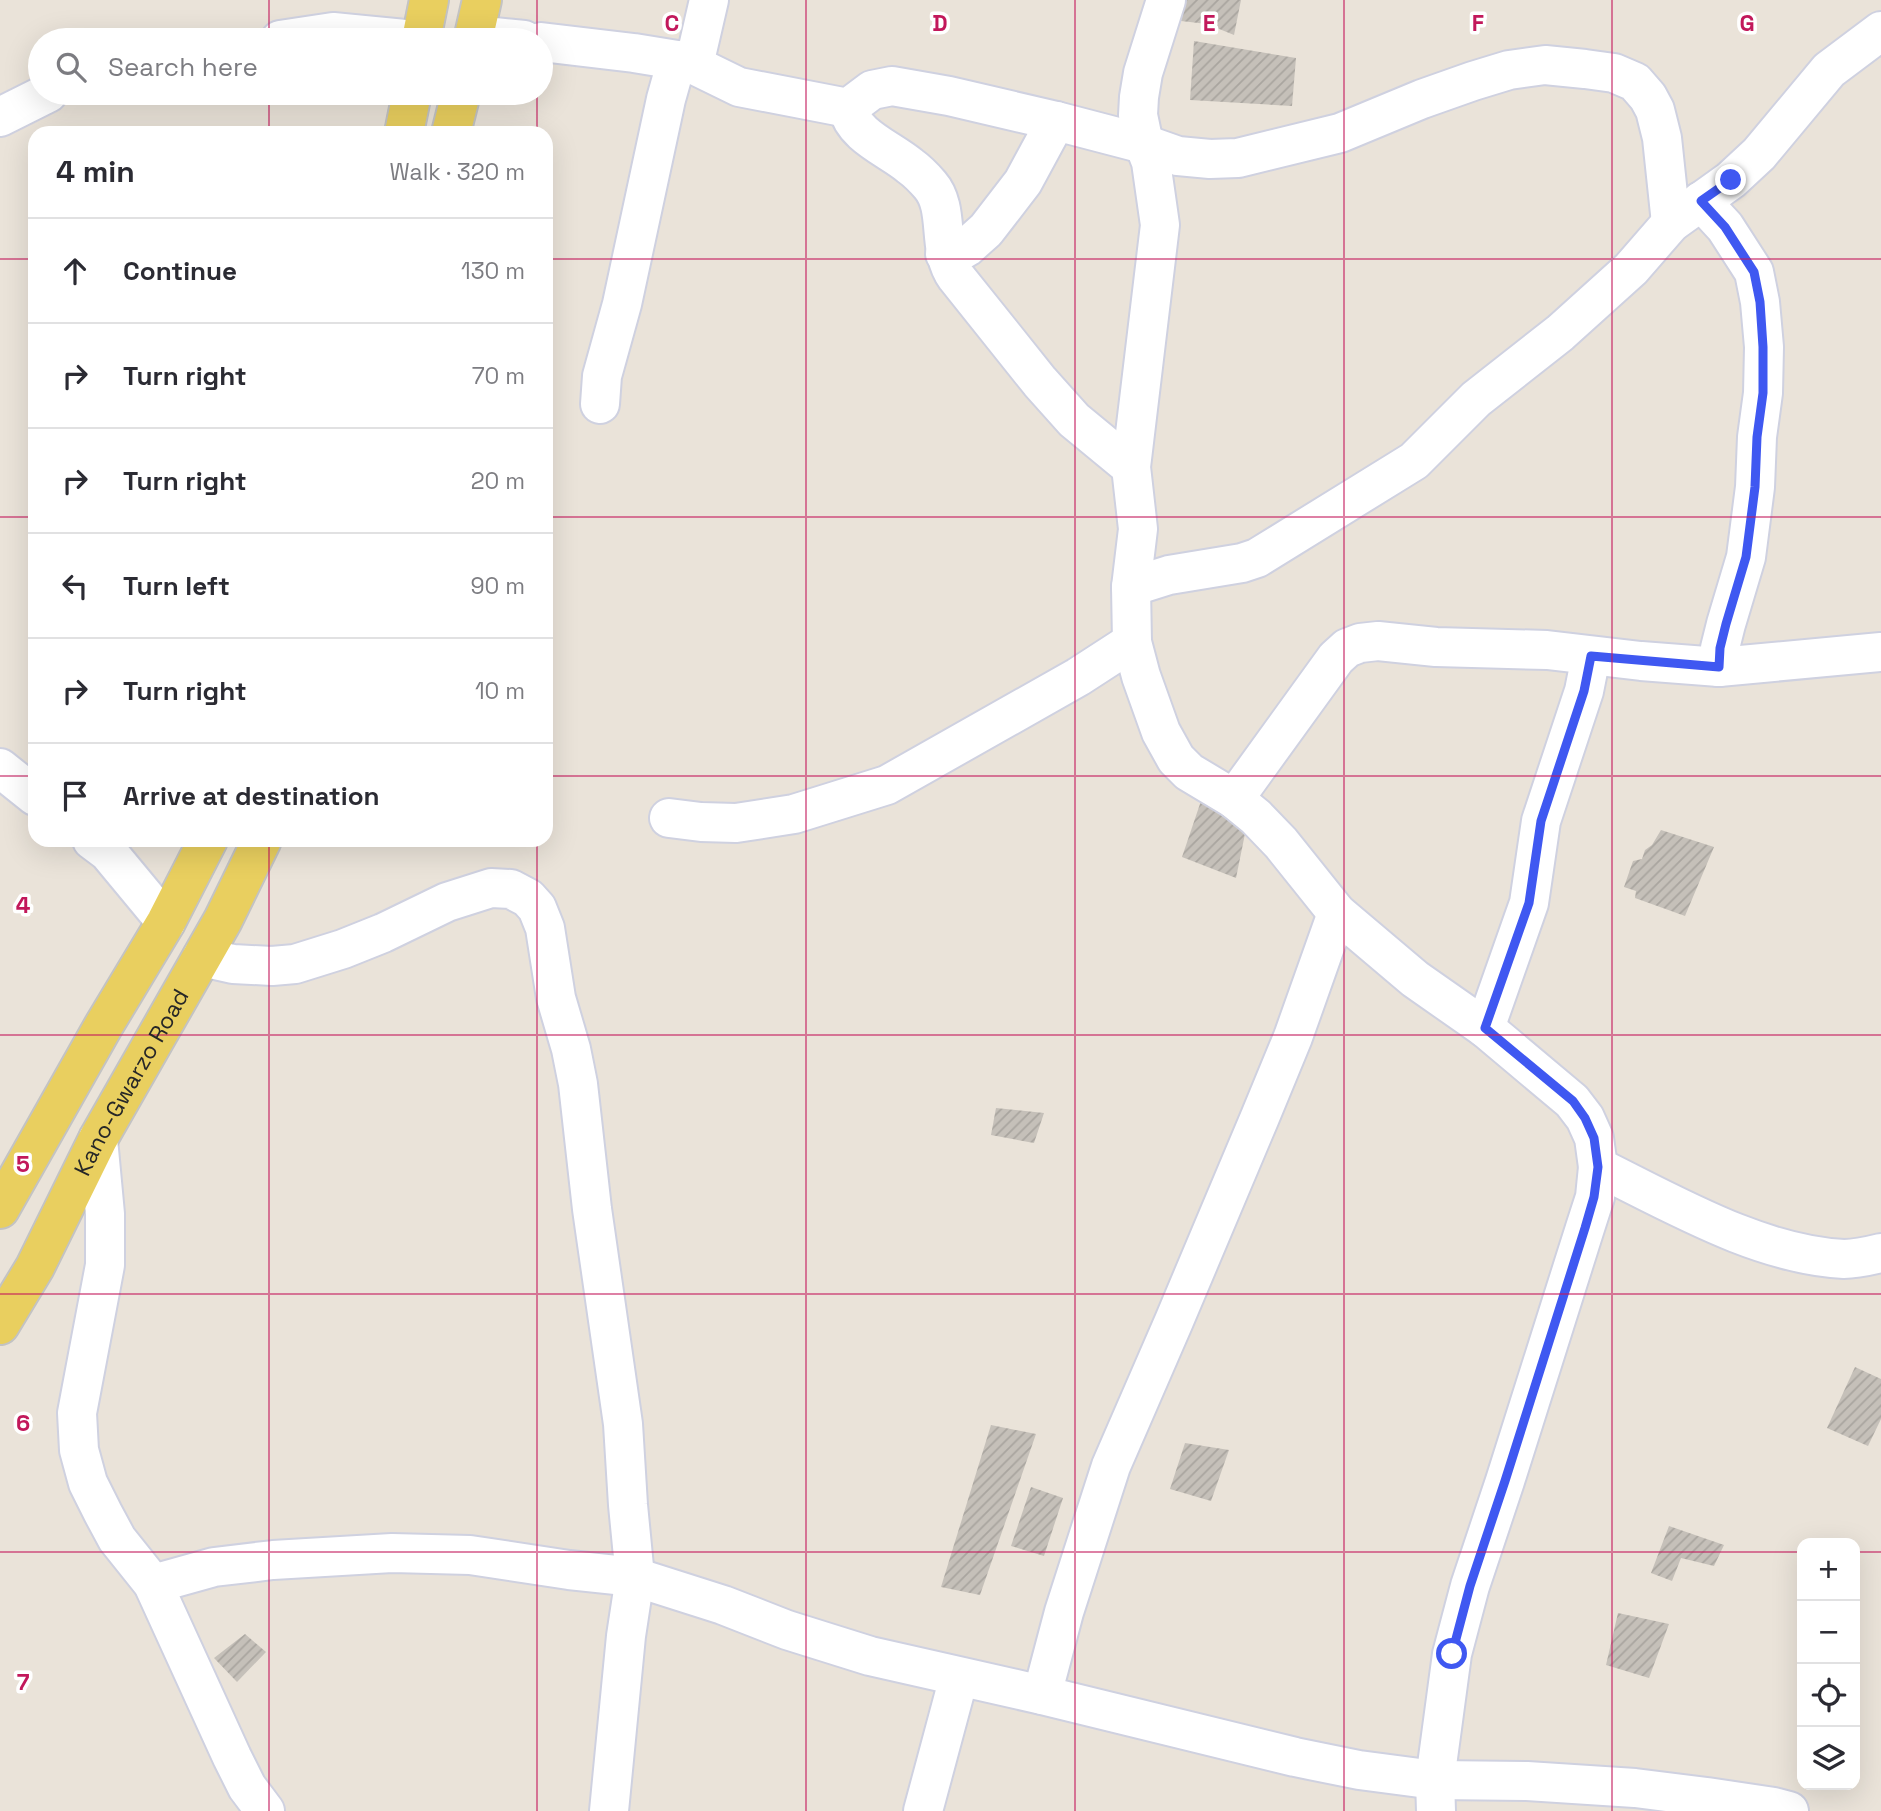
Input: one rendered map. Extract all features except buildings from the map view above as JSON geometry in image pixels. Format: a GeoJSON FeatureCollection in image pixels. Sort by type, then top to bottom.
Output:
{"type":"FeatureCollection","features":[{"type":"Feature","properties":{"kind":"main road"},"geometry":{"type":"LineString","coordinates":[[423,28],[429,0]]}},
{"type":"Feature","properties":{"kind":"main road"},"geometry":{"type":"LineString","coordinates":[[405,126],[410,105]]}},
{"type":"Feature","properties":{"kind":"main road"},"geometry":{"type":"LineString","coordinates":[[453,126],[458,105]]}},
{"type":"Feature","properties":{"kind":"main road"},"geometry":{"type":"LineString","coordinates":[[58,1220],[5,1202],[104,1025],[166,922],[204,847]]}},
{"type":"Feature","properties":{"kind":"main road","name":"Kano-Gwarzo Road"},"geometry":{"type":"LineString","coordinates":[[0,1325],[35,1267],[98,1139],[239,890],[259,847]]}},
{"type":"Feature","properties":{"kind":"street"},"geometry":{"type":"LineString","coordinates":[[600,404],[602,376],[622,304],[666,99],[685,63],[709,0]]}},
{"type":"Feature","properties":{"kind":"street"},"geometry":{"type":"LineString","coordinates":[[1166,0],[1143,74],[1139,97],[1138,115],[1151,162],[1160,225],[1131,467],[1138,529],[1131,587],[1132,642],[1161,732],[1175,759],[1189,772],[1234,799],[1256,817],[1281,843],[1337,913],[1415,979],[1485,1028],[1573,1101],[1594,1138],[1598,1167],[1594,1197],[1559,1316],[1470,1586],[1452,1654],[1435,1796]]}},
{"type":"Feature","properties":{"kind":"street"},"geometry":{"type":"LineString","coordinates":[[1131,587],[1169,575],[1242,564],[1257,558],[1414,461],[1476,399],[1560,333],[1632,269],[1671,223],[1731,180],[1759,154],[1829,70],[1881,31]]}},
{"type":"Feature","properties":{"kind":"street"},"geometry":{"type":"LineString","coordinates":[[553,43],[634,53],[685,63],[739,87],[848,108],[872,90],[892,86],[949,96],[1144,144],[1178,156],[1210,159],[1238,158],[1340,133],[1422,99],[1510,70],[1545,65],[1615,73],[1635,82],[1655,110],[1662,138],[1671,223]]}},
{"type":"Feature","properties":{"kind":"street"},"geometry":{"type":"LineString","coordinates":[[0,117],[28,103]]}},
{"type":"Feature","properties":{"kind":"street"},"geometry":{"type":"LineString","coordinates":[[848,108],[849,115],[859,128],[910,166],[932,187],[939,199],[946,254],[956,277],[1074,421],[1131,467]]}},
{"type":"Feature","properties":{"kind":"street"},"geometry":{"type":"LineString","coordinates":[[946,254],[957,253],[967,247],[986,230],[1023,182],[1056,121]]}},
{"type":"Feature","properties":{"kind":"street"},"geometry":{"type":"LineString","coordinates":[[1701,201],[1725,227],[1754,272],[1760,302],[1763,347],[1763,393],[1746,557],[1720,648],[1719,667]]}},
{"type":"Feature","properties":{"kind":"street"},"geometry":{"type":"LineString","coordinates":[[1234,799],[1336,658],[1347,648],[1360,643],[1378,641],[1436,647],[1546,650],[1719,667],[1881,652]]}},
{"type":"Feature","properties":{"kind":"street"},"geometry":{"type":"LineString","coordinates":[[669,818],[736,823],[794,814],[887,785],[1077,677],[1132,642]]}},
{"type":"Feature","properties":{"kind":"street"},"geometry":{"type":"LineString","coordinates":[[1485,1028],[1529,903],[1541,821],[1584,691],[1591,656]]}},
{"type":"Feature","properties":{"kind":"street"},"geometry":{"type":"LineString","coordinates":[[0,768],[28,790]]}},
{"type":"Feature","properties":{"kind":"street"},"geometry":{"type":"LineString","coordinates":[[101,847],[166,922]]}},
{"type":"Feature","properties":{"kind":"street"},"geometry":{"type":"LineString","coordinates":[[202,957],[233,964],[295,964],[343,949],[447,902],[491,888],[511,889],[528,898],[537,908],[545,928],[556,998],[578,1084],[592,1209],[623,1424],[635,1577],[626,1636],[609,1811]]}},
{"type":"Feature","properties":{"kind":"street"},"geometry":{"type":"LineString","coordinates":[[1042,1695],[1064,1612],[1111,1466],[1265,1106],[1293,1037],[1337,913]]}},
{"type":"Feature","properties":{"kind":"street"},"geometry":{"type":"LineString","coordinates":[[98,1139],[105,1214],[105,1265],[77,1413],[79,1450],[88,1483],[117,1539],[153,1584],[250,1803]]}},
{"type":"Feature","properties":{"kind":"street"},"geometry":{"type":"LineString","coordinates":[[1598,1167],[1711,1222],[1776,1247],[1846,1259],[1881,1253]]}},
{"type":"Feature","properties":{"kind":"street"},"geometry":{"type":"LineString","coordinates":[[153,1584],[214,1567],[287,1559],[392,1553],[470,1555],[635,1577],[870,1656],[1359,1770],[1435,1796],[1527,1781],[1635,1788],[1789,1811]]}},
{"type":"Feature","properties":{"kind":"street"},"geometry":{"type":"LineString","coordinates":[[923,1811],[959,1677]]}},
{"type":"Feature","properties":{"kind":"route"},"geometry":{"type":"LineString","coordinates":[[1452,1654],[1470,1586],[1559,1316],[1594,1197],[1598,1167],[1594,1138],[1573,1101],[1485,1028],[1529,903],[1541,821],[1584,691],[1591,656],[1719,667],[1720,648],[1746,557],[1763,393],[1760,302],[1754,272],[1725,227],[1701,201],[1731,180]]}}]}
